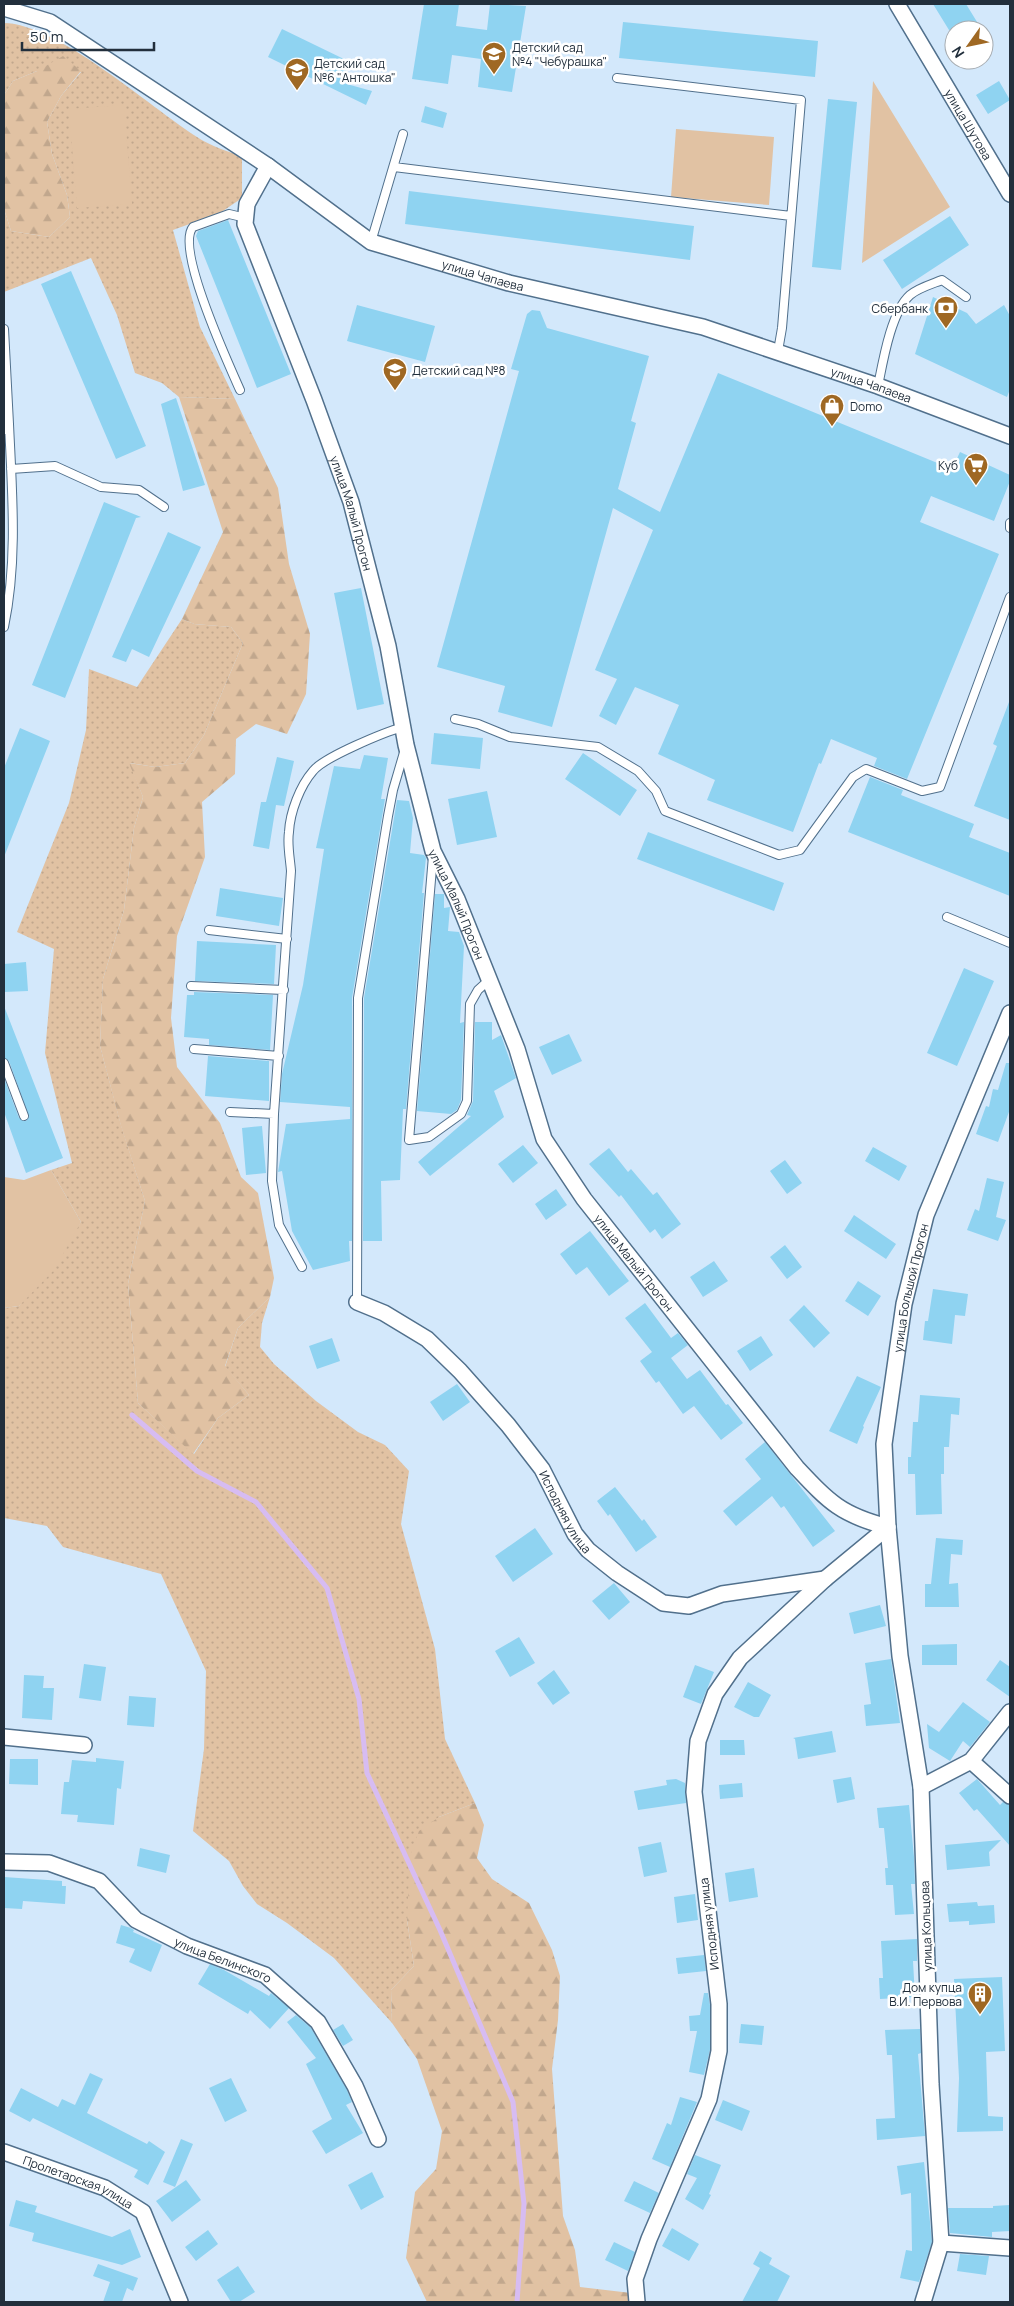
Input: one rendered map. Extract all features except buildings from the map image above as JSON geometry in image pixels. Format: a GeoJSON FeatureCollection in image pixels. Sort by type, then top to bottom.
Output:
{"type":"FeatureCollection","features":[{"type":"Feature","properties":{"kind":"street","name":"улица Шутова"},"geometry":{"type":"LineString","coordinates":[[897,4],[1010,194]]}},
{"type":"Feature","properties":{"kind":"street","name":"улица Чапаева"},"geometry":{"type":"LineString","coordinates":[[4,8],[50,22],[268,166],[371,242],[509,283],[703,327],[878,386],[1010,436]]}},
{"type":"Feature","properties":{"kind":"street","name":"улица Малый Прогон"},"geometry":{"type":"LineString","coordinates":[[268,166],[247,204],[245,224],[311,392],[351,502],[388,646],[406,745],[434,851],[457,899],[517,1049],[544,1139],[584,1199],[797,1468],[829,1502],[860,1520],[888,1527]]}},
{"type":"Feature","properties":{"kind":"street","name":"улица Большой Прогон"},"geometry":{"type":"LineString","coordinates":[[894,1578],[888,1527],[884,1444],[904,1304],[926,1215],[1010,1013]]}},
{"type":"Feature","properties":{"kind":"street","name":"Исподняя улица"},"geometry":{"type":"LineString","coordinates":[[357,1302],[384,1312],[427,1339],[460,1371],[508,1424],[542,1469],[575,1534],[588,1550],[617,1573],[647,1593],[663,1602],[690,1606],[722,1594],[826,1579]]}},
{"type":"Feature","properties":{"kind":"street","name":"Исподняя улица"},"geometry":{"type":"LineString","coordinates":[[636,2302],[635,2279],[649,2239],[709,2099],[719,2051],[719,2004],[694,1792],[698,1741],[715,1694],[740,1658],[826,1579],[888,1527]]}},
{"type":"Feature","properties":{"kind":"street","name":"улица Кольцова"},"geometry":{"type":"LineString","coordinates":[[894,1578],[900,1656],[921,1787],[931,2084],[941,2244],[923,2302]]}},
{"type":"Feature","properties":{"kind":"street"},"geometry":{"type":"LineString","coordinates":[[921,1787],[970,1761],[1010,1712]]}},
{"type":"Feature","properties":{"kind":"street"},"geometry":{"type":"LineString","coordinates":[[4,1737],[84,1745]]}},
{"type":"Feature","properties":{"kind":"street"},"geometry":{"type":"LineString","coordinates":[[970,1761],[1010,1796]]}},
{"type":"Feature","properties":{"kind":"street","name":"улица Белинского"},"geometry":{"type":"LineString","coordinates":[[4,1862],[49,1863],[99,1881],[136,1920],[188,1946],[265,1975],[318,2022],[355,2086],[378,2139]]}},
{"type":"Feature","properties":{"kind":"street","name":"Пролетарская улица"},"geometry":{"type":"LineString","coordinates":[[4,2152],[105,2188],[143,2212],[180,2302]]}},
{"type":"Feature","properties":{"kind":"street"},"geometry":{"type":"LineString","coordinates":[[941,2244],[1010,2248]]}},
{"type":"Feature","properties":{"kind":"lane"},"geometry":{"type":"LineString","coordinates":[[617,78],[801,100],[782,328],[778,351]]}},
{"type":"Feature","properties":{"kind":"lane"},"geometry":{"type":"LineString","coordinates":[[371,242],[404,134]]}},
{"type":"Feature","properties":{"kind":"lane"},"geometry":{"type":"LineString","coordinates":[[394,166],[791,216]]}},
{"type":"Feature","properties":{"kind":"lane"},"geometry":{"type":"LineString","coordinates":[[240,390],[208,317],[188,248],[190,231],[193,227],[229,214],[246,218]]}},
{"type":"Feature","properties":{"kind":"lane"},"geometry":{"type":"LineString","coordinates":[[878,386],[888,339],[901,308],[910,294],[942,280],[966,296]]}},
{"type":"Feature","properties":{"kind":"lane"},"geometry":{"type":"LineString","coordinates":[[4,329],[6,427],[11,469],[13,513],[10,596],[4,627]]}},
{"type":"Feature","properties":{"kind":"lane"},"geometry":{"type":"LineString","coordinates":[[11,469],[55,466],[100,488],[138,490],[164,507]]}},
{"type":"Feature","properties":{"kind":"lane"},"geometry":{"type":"LineString","coordinates":[[1010,523],[1010,528]]}},
{"type":"Feature","properties":{"kind":"lane"},"geometry":{"type":"LineString","coordinates":[[455,719],[478,724],[510,738],[598,747],[638,771],[656,791],[665,811],[779,855],[800,850],[853,777],[866,768],[922,792],[940,787],[1010,597]]}},
{"type":"Feature","properties":{"kind":"lane"},"geometry":{"type":"LineString","coordinates":[[302,1267],[279,1225],[272,1181],[274,1114],[291,871],[288,832],[297,798],[314,770],[344,752],[389,731],[403,727]]}},
{"type":"Feature","properties":{"kind":"lane"},"geometry":{"type":"LineString","coordinates":[[357,1302],[358,998],[389,807],[406,745]]}},
{"type":"Feature","properties":{"kind":"lane"},"geometry":{"type":"LineString","coordinates":[[434,851],[409,1140],[430,1137],[461,1114],[467,1101],[470,1004],[478,990],[489,980]]}},
{"type":"Feature","properties":{"kind":"lane"},"geometry":{"type":"LineString","coordinates":[[947,917],[1010,943]]}},
{"type":"Feature","properties":{"kind":"lane"},"geometry":{"type":"LineString","coordinates":[[208,930],[287,939]]}},
{"type":"Feature","properties":{"kind":"lane"},"geometry":{"type":"LineString","coordinates":[[191,986],[284,990]]}},
{"type":"Feature","properties":{"kind":"lane"},"geometry":{"type":"LineString","coordinates":[[194,1049],[279,1056]]}},
{"type":"Feature","properties":{"kind":"lane"},"geometry":{"type":"LineString","coordinates":[[4,1063],[24,1116]]}},
{"type":"Feature","properties":{"kind":"lane"},"geometry":{"type":"LineString","coordinates":[[230,1112],[274,1114]]}},
{"type":"Feature","properties":{"kind":"green space"},"geometry":{"type":"Polygon","coordinates":[[[4,23],[26,27],[50,37],[103,69],[197,137],[213,146],[242,157],[242,198],[220,213],[173,230],[200,327],[235,399],[179,397],[162,383],[135,373],[117,315],[91,258],[4,292],[4,209],[11,231],[49,237],[70,217],[67,195],[52,154],[47,122],[61,96],[81,72],[37,71],[13,81],[4,95],[4,23]]]}},
{"type":"Feature","properties":{"kind":"green space"},"geometry":{"type":"Polygon","coordinates":[[[63,56],[81,71],[61,96],[47,122],[52,154],[67,195],[70,217],[49,237],[11,231],[4,209],[4,95],[13,81],[37,71],[63,56]]]}},
{"type":"Feature","properties":{"kind":"green space"},"geometry":{"type":"Polygon","coordinates":[[[873,81],[950,207],[862,263],[873,81]]]}},
{"type":"Feature","properties":{"kind":"green space"},"geometry":{"type":"Polygon","coordinates":[[[124,105],[132,204],[77,208],[69,109],[124,105]]]}},
{"type":"Feature","properties":{"kind":"green space"},"geometry":{"type":"Polygon","coordinates":[[[676,129],[774,137],[769,205],[671,197],[676,129]]]}},
{"type":"Feature","properties":{"kind":"green space"},"geometry":{"type":"Polygon","coordinates":[[[179,397],[235,399],[278,488],[289,564],[310,634],[306,694],[287,734],[256,724],[236,739],[235,774],[202,802],[205,857],[177,936],[171,1018],[177,1067],[220,1123],[241,1177],[258,1193],[274,1278],[270,1297],[238,1328],[225,1366],[249,1395],[218,1418],[193,1454],[138,1403],[128,1284],[145,1201],[121,1126],[100,1046],[103,979],[124,910],[134,828],[143,797],[129,763],[155,767],[185,763],[204,735],[243,643],[231,627],[194,624],[182,619],[223,532],[179,397]]]}},
{"type":"Feature","properties":{"kind":"green space"},"geometry":{"type":"Polygon","coordinates":[[[182,619],[194,624],[231,627],[243,643],[204,735],[185,763],[155,767],[130,763],[143,797],[134,828],[124,910],[103,979],[100,1046],[121,1125],[145,1201],[128,1284],[138,1403],[194,1454],[218,1418],[249,1395],[225,1367],[238,1328],[270,1297],[262,1323],[260,1347],[274,1364],[316,1401],[358,1432],[385,1445],[409,1471],[401,1524],[435,1649],[445,1739],[475,1803],[439,1817],[407,1920],[414,1966],[391,1990],[392,2023],[334,1958],[287,1923],[257,1904],[243,1886],[229,1861],[193,1831],[204,1749],[206,1671],[161,1574],[63,1547],[47,1526],[4,1518],[4,1308],[19,1306],[81,1222],[51,1170],[72,1163],[45,1053],[54,949],[17,932],[69,803],[86,730],[89,669],[137,687],[182,619]]]}},
{"type":"Feature","properties":{"kind":"green space"},"geometry":{"type":"Polygon","coordinates":[[[51,1170],[81,1222],[54,1270],[19,1306],[4,1308],[4,1177],[24,1180],[51,1170]]]}},
{"type":"Feature","properties":{"kind":"green space"},"geometry":{"type":"Polygon","coordinates":[[[475,1803],[484,1825],[477,1858],[492,1879],[529,1903],[552,1950],[560,1976],[558,2020],[552,2069],[563,2216],[575,2250],[580,2287],[631,2293],[632,2302],[427,2302],[406,2258],[415,2192],[436,2169],[442,2131],[417,2059],[392,2023],[391,1990],[414,1966],[407,1920],[410,1856],[419,1831],[439,1817],[475,1803]]]}},
{"type":"Feature","properties":{"kind":"waterway"},"geometry":{"type":"LineString","coordinates":[[132,1415],[197,1471],[256,1502],[327,1588],[359,1699],[367,1773],[440,1930],[513,2102],[524,2204],[517,2302]]}},
{"type":"Feature","properties":{"kind":"place","name":"Детский сад №4 \"Чебурашка\""},"geometry":{"type":"Point","coordinates":[494,75]}},
{"type":"Feature","properties":{"kind":"place","name":"Детский сад №6 \"Антошка\""},"geometry":{"type":"Point","coordinates":[297,91]}},
{"type":"Feature","properties":{"kind":"place","name":"Сбербанк"},"geometry":{"type":"Point","coordinates":[946,329]}},
{"type":"Feature","properties":{"kind":"place","name":"Детский сад №8"},"geometry":{"type":"Point","coordinates":[395,391]}},
{"type":"Feature","properties":{"kind":"place","name":"Domo"},"geometry":{"type":"Point","coordinates":[832,427]}},
{"type":"Feature","properties":{"kind":"place","name":"Куб"},"geometry":{"type":"Point","coordinates":[976,486]}},
{"type":"Feature","properties":{"kind":"place","name":"Дом купца В.И. Первова"},"geometry":{"type":"Point","coordinates":[980,2015]}}]}
